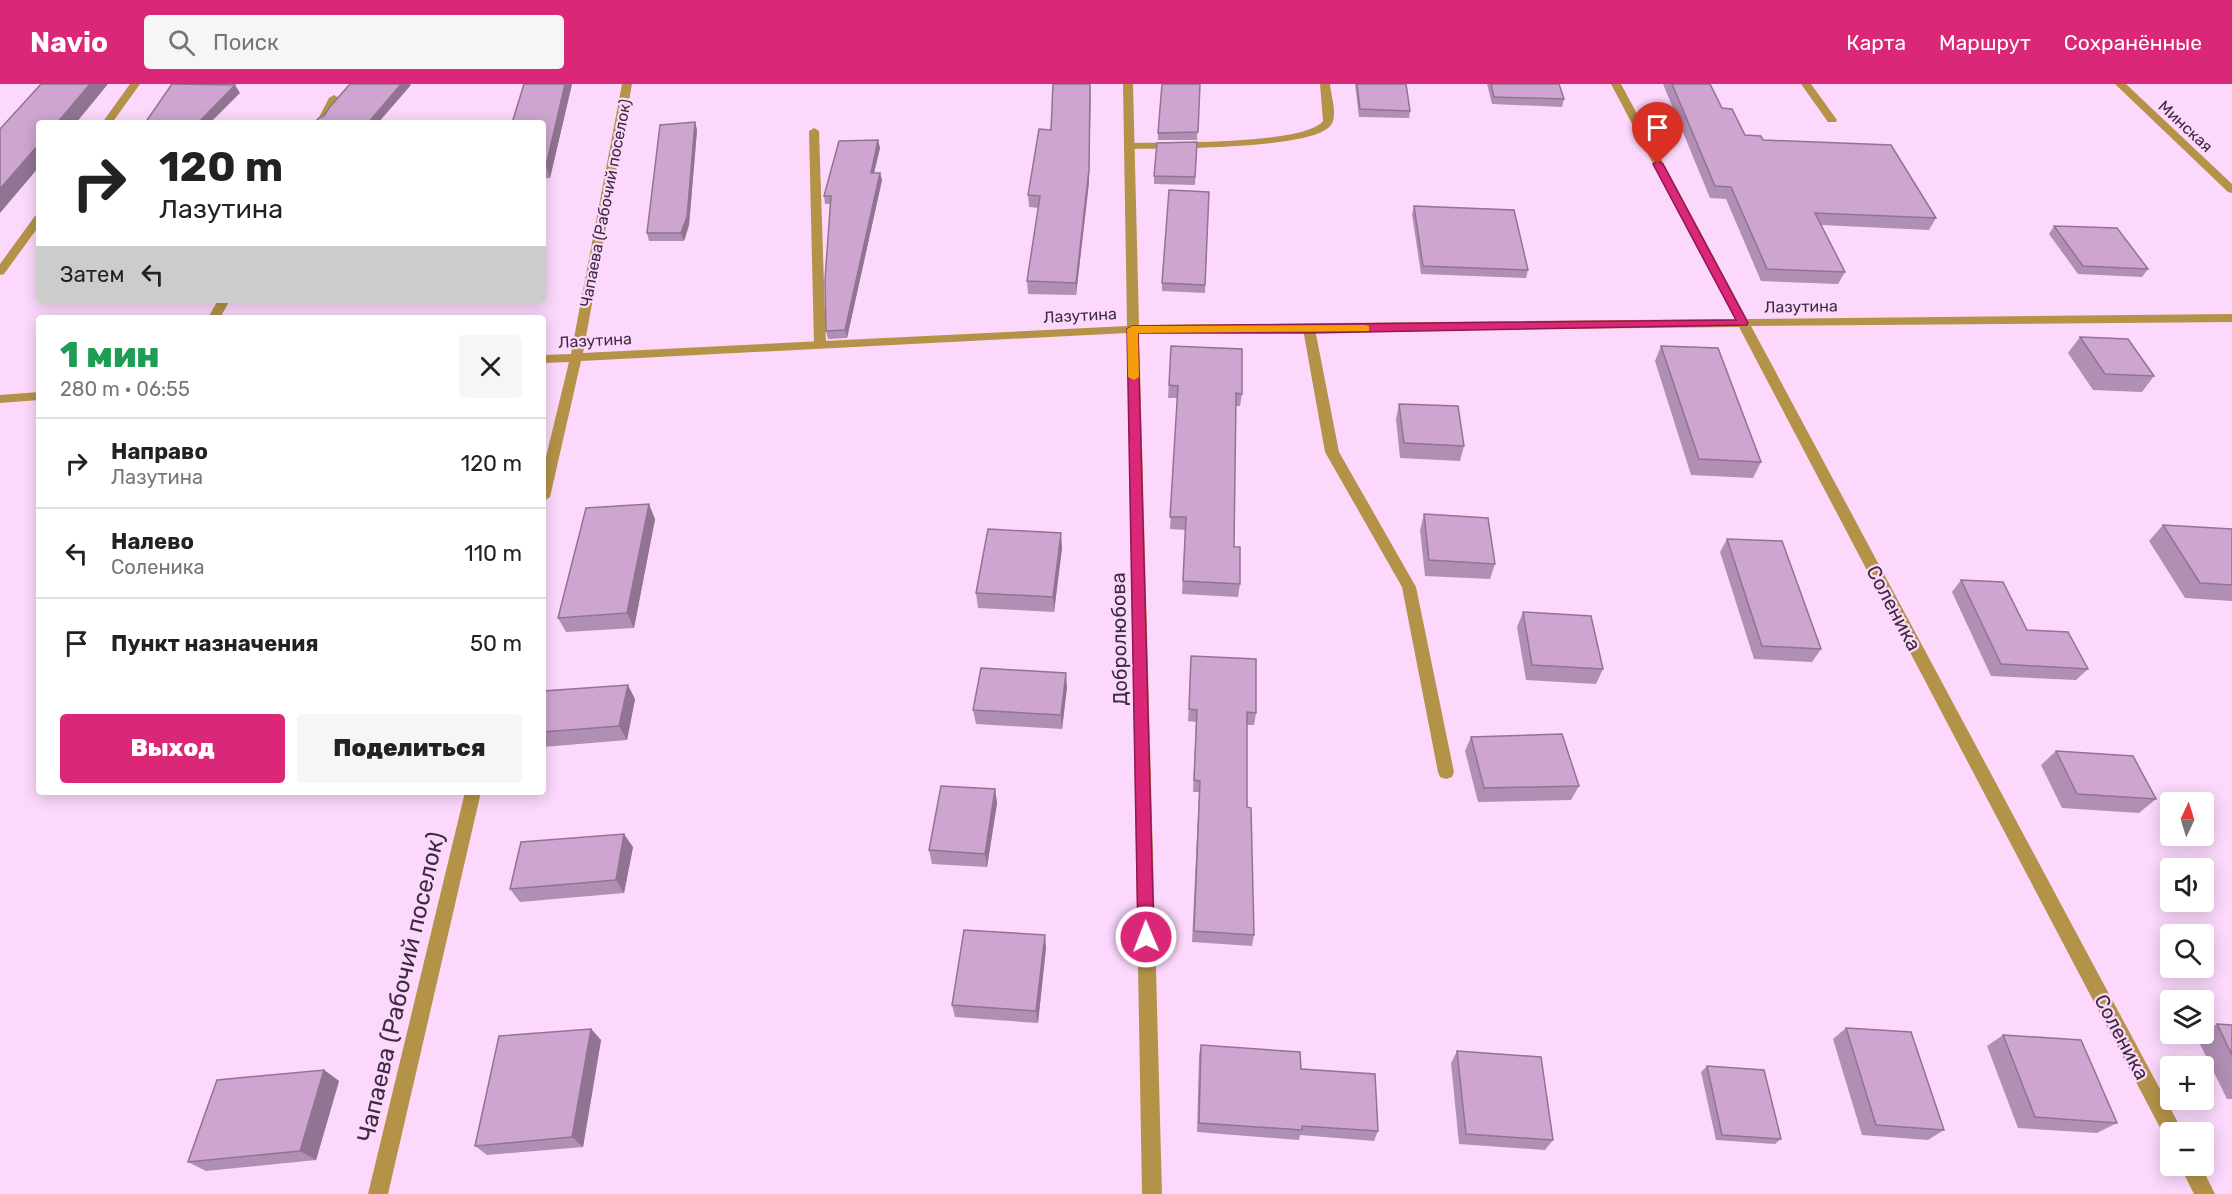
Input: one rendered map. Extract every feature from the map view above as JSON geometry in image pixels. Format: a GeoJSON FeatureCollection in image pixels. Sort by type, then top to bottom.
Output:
{"type":"FeatureCollection","features":[{"type":"Feature","properties":{"kind":"street"},"geometry":{"type":"LineString","coordinates":[[109,120],[135,84]]}},
{"type":"Feature","properties":{"kind":"street","name":"Чапаева (Рабочий поселок)"},"geometry":{"type":"LineString","coordinates":[[546,485],[576,357],[627,84]]}},
{"type":"Feature","properties":{"kind":"street","name":"Добролюбова"},"geometry":{"type":"LineString","coordinates":[[1128,84],[1152,1194]]}},
{"type":"Feature","properties":{"kind":"street"},"geometry":{"type":"LineString","coordinates":[[1130,146],[1280,140],[1317,133],[1326,125],[1328,115],[1324,84]]}},
{"type":"Feature","properties":{"kind":"street","name":"Соленика"},"geometry":{"type":"LineString","coordinates":[[1616,84],[2168,1122]]}},
{"type":"Feature","properties":{"kind":"street"},"geometry":{"type":"LineString","coordinates":[[1806,84],[1832,120]]}},
{"type":"Feature","properties":{"kind":"street","name":"Минская"},"geometry":{"type":"LineString","coordinates":[[2120,84],[2232,190]]}},
{"type":"Feature","properties":{"kind":"street"},"geometry":{"type":"LineString","coordinates":[[323,120],[334,98]]}},
{"type":"Feature","properties":{"kind":"street"},"geometry":{"type":"LineString","coordinates":[[814,131],[819,345]]}},
{"type":"Feature","properties":{"kind":"street"},"geometry":{"type":"LineString","coordinates":[[0,272],[36,222]]}},
{"type":"Feature","properties":{"kind":"street","name":"Лазутина"},"geometry":{"type":"LineString","coordinates":[[546,359],[1132,329],[2232,318]]}},
{"type":"Feature","properties":{"kind":"street"},"geometry":{"type":"LineString","coordinates":[[1309,329],[1332,452],[1409,586],[1446,772]]}},
{"type":"Feature","properties":{"kind":"street"},"geometry":{"type":"LineString","coordinates":[[0,399],[36,396]]}},
{"type":"Feature","properties":{"kind":"street","name":"Чапаева (Рабочий поселок)"},"geometry":{"type":"LineString","coordinates":[[378,1194],[472,795]]}},
{"type":"Feature","properties":{"kind":"street"},"geometry":{"type":"LineString","coordinates":[[2195,1176],[2205,1194]]}},
{"type":"Feature","properties":{"kind":"building"},"geometry":{"type":"Polygon","coordinates":[[[41,84],[90,84],[60,120],[36,120],[36,147],[0,189],[0,129],[41,84]]]}},
{"type":"Feature","properties":{"kind":"building"},"geometry":{"type":"Polygon","coordinates":[[[172,84],[235,85],[201,120],[147,120],[172,84]]]}},
{"type":"Feature","properties":{"kind":"building"},"geometry":{"type":"Polygon","coordinates":[[[350,84],[401,84],[371,120],[317,120],[324,116],[350,84]]]}},
{"type":"Feature","properties":{"kind":"building"},"geometry":{"type":"Polygon","coordinates":[[[524,84],[565,84],[546,166],[546,120],[513,120],[524,84]]]}},
{"type":"Feature","properties":{"kind":"building"},"geometry":{"type":"Polygon","coordinates":[[[1053,84],[1090,84],[1089,170],[1076,283],[1027,281],[1040,196],[1028,195],[1039,129],[1051,130],[1053,84]]]}},
{"type":"Feature","properties":{"kind":"building"},"geometry":{"type":"Polygon","coordinates":[[[1162,84],[1200,84],[1198,132],[1158,133],[1162,84]]]}},
{"type":"Feature","properties":{"kind":"building"},"geometry":{"type":"Polygon","coordinates":[[[1357,84],[1406,84],[1410,111],[1360,109],[1357,84]]]}},
{"type":"Feature","properties":{"kind":"building"},"geometry":{"type":"Polygon","coordinates":[[[1491,84],[1559,84],[1564,99],[1494,97],[1491,84]]]}},
{"type":"Feature","properties":{"kind":"building"},"geometry":{"type":"Polygon","coordinates":[[[1672,84],[1710,84],[1722,108],[1732,109],[1745,135],[1761,136],[1763,140],[1891,145],[1936,218],[1815,213],[1845,272],[1767,269],[1731,187],[1715,186],[1672,84]]]}},
{"type":"Feature","properties":{"kind":"building"},"geometry":{"type":"Polygon","coordinates":[[[695,122],[687,217],[681,233],[647,233],[660,125],[695,122]]]}},
{"type":"Feature","properties":{"kind":"building"},"geometry":{"type":"Polygon","coordinates":[[[878,140],[871,173],[880,173],[845,330],[826,331],[825,280],[831,196],[824,196],[839,141],[878,140]]]}},
{"type":"Feature","properties":{"kind":"building"},"geometry":{"type":"Polygon","coordinates":[[[1197,142],[1195,177],[1154,176],[1157,143],[1197,142]]]}},
{"type":"Feature","properties":{"kind":"building"},"geometry":{"type":"Polygon","coordinates":[[[1169,190],[1209,192],[1205,285],[1162,283],[1169,190]]]}},
{"type":"Feature","properties":{"kind":"building"},"geometry":{"type":"Polygon","coordinates":[[[1414,206],[1514,210],[1528,270],[1423,266],[1414,206]]]}},
{"type":"Feature","properties":{"kind":"building"},"geometry":{"type":"Polygon","coordinates":[[[2054,226],[2117,228],[2148,269],[2083,266],[2054,226]]]}},
{"type":"Feature","properties":{"kind":"building"},"geometry":{"type":"Polygon","coordinates":[[[2080,337],[2128,339],[2154,376],[2105,374],[2080,337]]]}},
{"type":"Feature","properties":{"kind":"building"},"geometry":{"type":"Polygon","coordinates":[[[1171,346],[1242,349],[1242,394],[1236,393],[1234,547],[1240,547],[1240,584],[1183,581],[1186,517],[1170,517],[1178,386],[1169,385],[1171,346]]]}},
{"type":"Feature","properties":{"kind":"building"},"geometry":{"type":"Polygon","coordinates":[[[1661,346],[1718,348],[1761,462],[1699,459],[1661,346]]]}},
{"type":"Feature","properties":{"kind":"building"},"geometry":{"type":"Polygon","coordinates":[[[1399,404],[1458,406],[1464,446],[1404,443],[1399,404]]]}},
{"type":"Feature","properties":{"kind":"building"},"geometry":{"type":"Polygon","coordinates":[[[649,504],[627,613],[558,618],[586,508],[649,504]]]}},
{"type":"Feature","properties":{"kind":"building"},"geometry":{"type":"Polygon","coordinates":[[[1424,514],[1488,518],[1495,564],[1429,560],[1424,514]]]}},
{"type":"Feature","properties":{"kind":"building"},"geometry":{"type":"Polygon","coordinates":[[[2163,525],[2232,529],[2232,585],[2200,583],[2163,525]]]}},
{"type":"Feature","properties":{"kind":"building"},"geometry":{"type":"Polygon","coordinates":[[[988,529],[1061,533],[1053,597],[976,593],[988,529]]]}},
{"type":"Feature","properties":{"kind":"building"},"geometry":{"type":"Polygon","coordinates":[[[1727,539],[1782,541],[1821,649],[1762,646],[1727,539]]]}},
{"type":"Feature","properties":{"kind":"building"},"geometry":{"type":"Polygon","coordinates":[[[1961,580],[2003,582],[2027,630],[2068,632],[2088,669],[2001,664],[1961,580]]]}},
{"type":"Feature","properties":{"kind":"building"},"geometry":{"type":"Polygon","coordinates":[[[1523,612],[1591,616],[1603,669],[1532,665],[1523,612]]]}},
{"type":"Feature","properties":{"kind":"building"},"geometry":{"type":"Polygon","coordinates":[[[1191,656],[1256,659],[1256,713],[1247,712],[1247,807],[1251,808],[1254,935],[1194,931],[1200,781],[1194,780],[1197,710],[1189,709],[1191,656]]]}},
{"type":"Feature","properties":{"kind":"building"},"geometry":{"type":"Polygon","coordinates":[[[981,668],[1066,673],[1061,715],[973,710],[981,668]]]}},
{"type":"Feature","properties":{"kind":"building"},"geometry":{"type":"Polygon","coordinates":[[[628,685],[619,726],[546,732],[546,691],[628,685]]]}},
{"type":"Feature","properties":{"kind":"building"},"geometry":{"type":"Polygon","coordinates":[[[1562,734],[1579,786],[1484,788],[1471,737],[1562,734]]]}},
{"type":"Feature","properties":{"kind":"building"},"geometry":{"type":"Polygon","coordinates":[[[2056,751],[2133,756],[2156,799],[2077,794],[2056,751]]]}},
{"type":"Feature","properties":{"kind":"building"},"geometry":{"type":"Polygon","coordinates":[[[941,786],[995,789],[985,854],[929,850],[941,786]]]}},
{"type":"Feature","properties":{"kind":"building"},"geometry":{"type":"Polygon","coordinates":[[[624,834],[616,880],[510,889],[521,842],[624,834]]]}},
{"type":"Feature","properties":{"kind":"building"},"geometry":{"type":"Polygon","coordinates":[[[964,930],[1045,935],[1036,1011],[952,1005],[964,930]]]}},
{"type":"Feature","properties":{"kind":"building"},"geometry":{"type":"Polygon","coordinates":[[[2217,1024],[2232,1025],[2232,1055],[2217,1024]]]}},
{"type":"Feature","properties":{"kind":"building"},"geometry":{"type":"Polygon","coordinates":[[[1846,1028],[1911,1032],[1944,1130],[1876,1125],[1846,1028]]]}},
{"type":"Feature","properties":{"kind":"building"},"geometry":{"type":"Polygon","coordinates":[[[591,1029],[572,1137],[475,1146],[499,1036],[591,1029]]]}},
{"type":"Feature","properties":{"kind":"building"},"geometry":{"type":"Polygon","coordinates":[[[2003,1035],[2081,1040],[2117,1123],[2035,1117],[2003,1035]]]}},
{"type":"Feature","properties":{"kind":"building"},"geometry":{"type":"Polygon","coordinates":[[[1201,1045],[1300,1052],[1301,1069],[1375,1074],[1378,1131],[1302,1126],[1302,1130],[1199,1123],[1201,1045]]]}},
{"type":"Feature","properties":{"kind":"building"},"geometry":{"type":"Polygon","coordinates":[[[1457,1051],[1541,1057],[1553,1140],[1466,1134],[1457,1051]]]}},
{"type":"Feature","properties":{"kind":"building"},"geometry":{"type":"Polygon","coordinates":[[[1707,1066],[1764,1070],[1781,1139],[1722,1135],[1707,1066]]]}},
{"type":"Feature","properties":{"kind":"building"},"geometry":{"type":"Polygon","coordinates":[[[324,1070],[300,1151],[188,1162],[217,1080],[324,1070]]]}},
{"type":"Feature","properties":{"kind":"slow traffic"},"geometry":{"type":"LineString","coordinates":[[1134,377],[1132,329],[1365,328]]}},
{"type":"Feature","properties":{"kind":"route"},"geometry":{"type":"LineString","coordinates":[[1146,937],[1132,329],[1743,323],[1658,164]]}}]}
